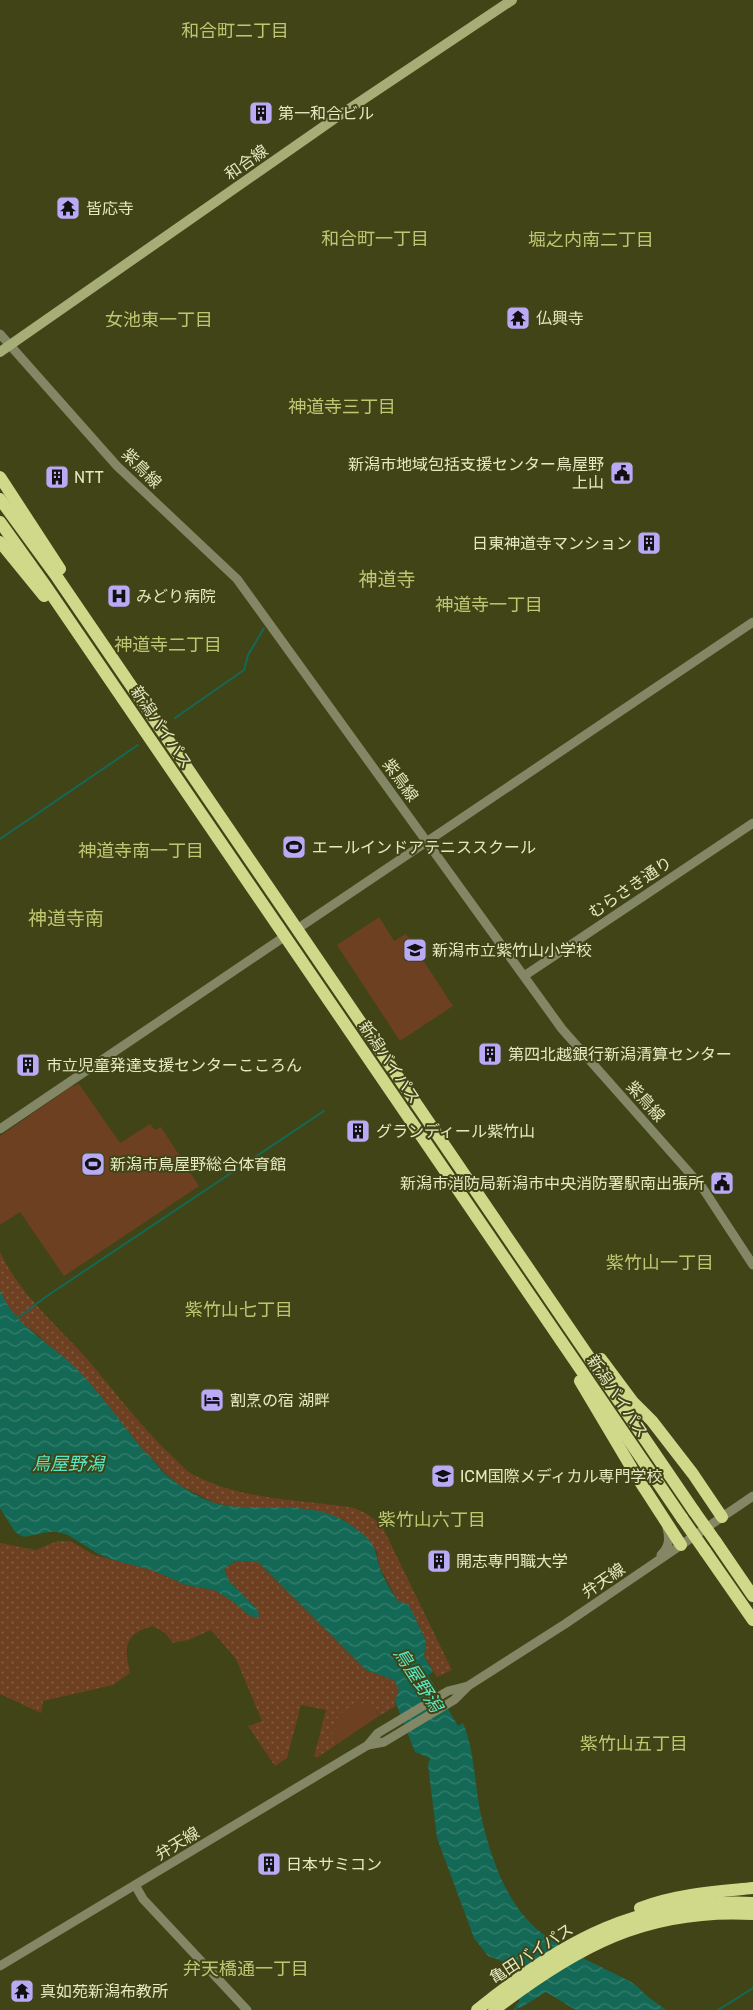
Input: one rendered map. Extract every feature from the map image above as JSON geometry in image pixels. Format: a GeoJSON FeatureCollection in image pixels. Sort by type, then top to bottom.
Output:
{"type":"FeatureCollection","features":[{"type":"Feature","properties":{"kind":"highway"},"geometry":{"type":"LineString","coordinates":[[0,476],[35,528],[138,696]]}},
{"type":"Feature","properties":{"kind":"highway","name":"新潟バイパス"},"geometry":{"type":"LineString","coordinates":[[0,499],[57,577],[753,1596]]}},
{"type":"Feature","properties":{"kind":"highway","name":"新潟バイパス"},"geometry":{"type":"LineString","coordinates":[[0,522],[753,1620]]}},
{"type":"Feature","properties":{"kind":"highway"},"geometry":{"type":"LineString","coordinates":[[0,542],[88,648]]}},
{"type":"Feature","properties":{"kind":"highway"},"geometry":{"type":"LineString","coordinates":[[555,1306],[582,1334],[633,1402],[652,1422],[693,1474],[722,1517]]}},
{"type":"Feature","properties":{"kind":"highway"},"geometry":{"type":"LineString","coordinates":[[542,1314],[594,1408],[681,1545]]}},
{"type":"Feature","properties":{"kind":"highway"},"geometry":{"type":"LineString","coordinates":[[580,1943],[615,1916],[662,1900],[696,1894],[753,1888]]}},
{"type":"Feature","properties":{"kind":"highway","name":"亀田バイパス"},"geometry":{"type":"LineString","coordinates":[[477,2010],[539,1963],[619,1922],[672,1907],[696,1904],[753,1903]]}},
{"type":"Feature","properties":{"kind":"highway"},"geometry":{"type":"LineString","coordinates":[[714,1913],[730,1919],[753,1922]]}},
{"type":"Feature","properties":{"kind":"highway","name":"亀田バイパス"},"geometry":{"type":"LineString","coordinates":[[494,2010],[580,1943],[686,1915],[714,1913],[753,1914]]}},
{"type":"Feature","properties":{"kind":"main road","name":"和合線"},"geometry":{"type":"LineString","coordinates":[[0,352],[338,117],[512,0]]}},
{"type":"Feature","properties":{"kind":"street","name":"紫鳥線"},"geometry":{"type":"LineString","coordinates":[[0,334],[124,473],[237,579],[572,1042],[702,1187],[753,1265]]}},
{"type":"Feature","properties":{"kind":"street"},"geometry":{"type":"LineString","coordinates":[[303,925],[753,622]]}},
{"type":"Feature","properties":{"kind":"street","name":"むらさき通り"},"geometry":{"type":"LineString","coordinates":[[524,976],[753,823]]}},
{"type":"Feature","properties":{"kind":"street"},"geometry":{"type":"LineString","coordinates":[[0,1129],[281,939]]}},
{"type":"Feature","properties":{"kind":"street","name":"弁天線"},"geometry":{"type":"LineString","coordinates":[[468,1686],[565,1624],[753,1496]]}},
{"type":"Feature","properties":{"kind":"street"},"geometry":{"type":"LineString","coordinates":[[648,1567],[666,1550],[670,1537],[663,1518]]}},
{"type":"Feature","properties":{"kind":"street"},"geometry":{"type":"LineString","coordinates":[[368,1746],[378,1733],[448,1691],[468,1686]]}},
{"type":"Feature","properties":{"kind":"street"},"geometry":{"type":"LineString","coordinates":[[368,1746],[384,1742],[454,1700],[468,1686]]}},
{"type":"Feature","properties":{"kind":"street","name":"弁天線"},"geometry":{"type":"LineString","coordinates":[[0,1966],[368,1746]]}},
{"type":"Feature","properties":{"kind":"street"},"geometry":{"type":"LineString","coordinates":[[135,1885],[143,1899],[247,2010]]}},
{"type":"Feature","properties":{"kind":"shaded area"},"geometry":{"type":"Polygon","coordinates":[[[379,917],[394,941],[406,934],[453,1006],[400,1041],[337,945],[379,917]]]}},
{"type":"Feature","properties":{"kind":"shaded area","name":"新潟市鳥屋野総合体育館"},"geometry":{"type":"Polygon","coordinates":[[[79,1084],[120,1143],[150,1124],[155,1130],[161,1127],[199,1186],[64,1276],[20,1212],[0,1225],[0,1136],[71,1087],[79,1084]]]}},
{"type":"Feature","properties":{"kind":"shaded area"},"geometry":{"type":"Polygon","coordinates":[[[0,1252],[8,1268],[28,1296],[88,1360],[150,1434],[189,1472],[211,1483],[251,1494],[354,1508],[377,1521],[383,1528],[452,1670],[437,1677],[424,1656],[426,1641],[409,1605],[398,1601],[379,1566],[377,1552],[343,1519],[234,1507],[215,1503],[179,1485],[164,1472],[143,1450],[105,1402],[38,1335],[18,1320],[5,1302],[0,1290],[0,1252]]]}},
{"type":"Feature","properties":{"kind":"shaded area"},"geometry":{"type":"Polygon","coordinates":[[[57,1541],[70,1541],[94,1555],[152,1570],[186,1585],[214,1590],[231,1600],[249,1615],[258,1610],[229,1581],[224,1569],[236,1561],[258,1562],[366,1670],[394,1680],[399,1690],[395,1701],[396,1706],[379,1716],[376,1711],[330,1729],[339,1743],[318,1757],[314,1757],[326,1710],[301,1705],[287,1758],[275,1766],[248,1726],[262,1721],[236,1659],[211,1630],[188,1640],[173,1643],[165,1633],[153,1626],[143,1629],[131,1638],[127,1649],[130,1673],[113,1685],[43,1701],[41,1713],[0,1694],[0,1543],[36,1550],[57,1541]]]}},
{"type":"Feature","properties":{"kind":"shaded area"},"geometry":{"type":"Polygon","coordinates":[[[362,1703],[371,1705],[379,1716],[339,1743],[330,1729],[346,1709],[362,1703]]]}},
{"type":"Feature","properties":{"kind":"water","name":"鳥屋野潟"},"geometry":{"type":"Polygon","coordinates":[[[0,1290],[14,1314],[77,1369],[103,1398],[143,1450],[163,1472],[181,1486],[194,1494],[224,1505],[315,1510],[329,1514],[355,1528],[369,1540],[374,1547],[388,1585],[398,1601],[409,1605],[426,1641],[424,1656],[433,1672],[428,1675],[458,1726],[463,1723],[473,1759],[479,1808],[486,1836],[497,1869],[512,1900],[522,1914],[547,1937],[631,1982],[666,2010],[576,2010],[546,1992],[520,2008],[515,2006],[519,2002],[519,1972],[516,1966],[488,1956],[474,1938],[437,1838],[428,1765],[430,1758],[415,1752],[395,1701],[399,1690],[394,1680],[366,1670],[258,1562],[236,1561],[224,1569],[229,1581],[258,1610],[259,1616],[256,1618],[214,1590],[186,1585],[152,1570],[113,1560],[97,1553],[68,1535],[48,1532],[24,1537],[15,1532],[0,1508],[0,1290]]]}},
{"type":"Feature","properties":{"kind":"waterway"},"geometry":{"type":"LineString","coordinates":[[175,718],[244,670],[248,655],[264,628]]}},
{"type":"Feature","properties":{"kind":"waterway"},"geometry":{"type":"LineString","coordinates":[[0,839],[138,745]]}},
{"type":"Feature","properties":{"kind":"waterway"},"geometry":{"type":"LineString","coordinates":[[15,1320],[47,1296],[324,1111]]}},
{"type":"Feature","properties":{"kind":"waterway"},"geometry":{"type":"LineString","coordinates":[[718,2010],[753,1988]]}},
{"type":"Feature","properties":{"kind":"waterway"},"geometry":{"type":"LineString","coordinates":[[514,2010],[518,2007]]}},
{"type":"Feature","properties":{"kind":"place","name":"第一和合ビル"},"geometry":{"type":"Point","coordinates":[261,113]}},
{"type":"Feature","properties":{"kind":"place","name":"皆応寺"},"geometry":{"type":"Point","coordinates":[68,208]}},
{"type":"Feature","properties":{"kind":"place","name":"仏興寺"},"geometry":{"type":"Point","coordinates":[518,318]}},
{"type":"Feature","properties":{"kind":"place","name":"新潟市地域包括支援センター鳥屋野 上山"},"geometry":{"type":"Point","coordinates":[622,473]}},
{"type":"Feature","properties":{"kind":"place","name":"NTT"},"geometry":{"type":"Point","coordinates":[57,477]}},
{"type":"Feature","properties":{"kind":"place","name":"日東神道寺マンション"},"geometry":{"type":"Point","coordinates":[649,543]}},
{"type":"Feature","properties":{"kind":"place","name":"みどり病院"},"geometry":{"type":"Point","coordinates":[119,596]}},
{"type":"Feature","properties":{"kind":"place","name":"エールインドアテニススクール"},"geometry":{"type":"Point","coordinates":[294,847]}},
{"type":"Feature","properties":{"kind":"place","name":"新潟市立紫竹山小学校"},"geometry":{"type":"Point","coordinates":[415,950]}},
{"type":"Feature","properties":{"kind":"place","name":"第四北越銀行新潟清算センター"},"geometry":{"type":"Point","coordinates":[490,1054]}},
{"type":"Feature","properties":{"kind":"place","name":"市立児童発達支援センターこころん"},"geometry":{"type":"Point","coordinates":[28,1065]}},
{"type":"Feature","properties":{"kind":"place","name":"グランディール紫竹山"},"geometry":{"type":"Point","coordinates":[358,1131]}},
{"type":"Feature","properties":{"kind":"place","name":"新潟市鳥屋野総合体育館"},"geometry":{"type":"Point","coordinates":[93,1164]}},
{"type":"Feature","properties":{"kind":"place","name":"新潟市消防局新潟市中央消防署駅南出張所"},"geometry":{"type":"Point","coordinates":[722,1183]}},
{"type":"Feature","properties":{"kind":"place","name":"割烹の宿 湖畔"},"geometry":{"type":"Point","coordinates":[212,1400]}},
{"type":"Feature","properties":{"kind":"place","name":"ICM国際メディカル専門学校"},"geometry":{"type":"Point","coordinates":[443,1476]}},
{"type":"Feature","properties":{"kind":"place","name":"開志専門職大学"},"geometry":{"type":"Point","coordinates":[439,1561]}},
{"type":"Feature","properties":{"kind":"place","name":"日本サミコン"},"geometry":{"type":"Point","coordinates":[269,1864]}},
{"type":"Feature","properties":{"kind":"place","name":"真如苑新潟布教所"},"geometry":{"type":"Point","coordinates":[22,1991]}},
{"type":"Feature","properties":{"kind":"district","name":"和合町二丁目"},"geometry":{"type":"Point","coordinates":[235,31]}},
{"type":"Feature","properties":{"kind":"district","name":"和合町一丁目"},"geometry":{"type":"Point","coordinates":[375,239]}},
{"type":"Feature","properties":{"kind":"district","name":"堀之内南二丁目"},"geometry":{"type":"Point","coordinates":[591,240]}},
{"type":"Feature","properties":{"kind":"district","name":"女池東一丁目"},"geometry":{"type":"Point","coordinates":[159,320]}},
{"type":"Feature","properties":{"kind":"district","name":"神道寺三丁目"},"geometry":{"type":"Point","coordinates":[342,407]}},
{"type":"Feature","properties":{"kind":"district","name":"神道寺"},"geometry":{"type":"Point","coordinates":[387,579]}},
{"type":"Feature","properties":{"kind":"district","name":"神道寺一丁目"},"geometry":{"type":"Point","coordinates":[489,605]}},
{"type":"Feature","properties":{"kind":"district","name":"神道寺二丁目"},"geometry":{"type":"Point","coordinates":[168,645]}},
{"type":"Feature","properties":{"kind":"district","name":"神道寺南一丁目"},"geometry":{"type":"Point","coordinates":[141,851]}},
{"type":"Feature","properties":{"kind":"district","name":"神道寺南"},"geometry":{"type":"Point","coordinates":[66,918]}},
{"type":"Feature","properties":{"kind":"district","name":"紫竹山一丁目"},"geometry":{"type":"Point","coordinates":[660,1263]}},
{"type":"Feature","properties":{"kind":"district","name":"紫竹山七丁目"},"geometry":{"type":"Point","coordinates":[239,1310]}},
{"type":"Feature","properties":{"kind":"district","name":"紫竹山六丁目"},"geometry":{"type":"Point","coordinates":[432,1520]}},
{"type":"Feature","properties":{"kind":"district","name":"紫竹山五丁目"},"geometry":{"type":"Point","coordinates":[634,1744]}},
{"type":"Feature","properties":{"kind":"district","name":"弁天橋通一丁目"},"geometry":{"type":"Point","coordinates":[246,1969]}}]}
